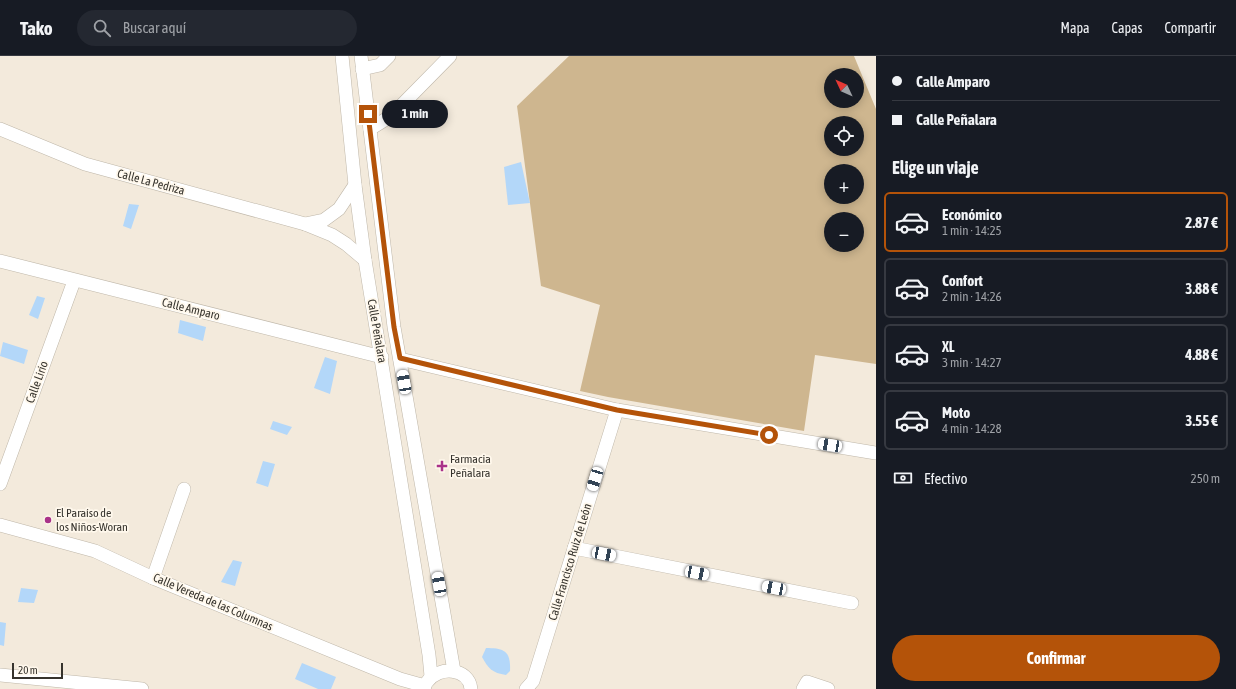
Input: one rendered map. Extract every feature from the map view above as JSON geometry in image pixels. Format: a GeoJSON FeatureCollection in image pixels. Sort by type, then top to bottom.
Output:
{"type":"FeatureCollection","features":[{"type":"Feature","properties":{"kind":"street","name":"Calle Peñalara"},"geometry":{"type":"LineString","coordinates":[[342,56],[355,185],[365,260],[376,329],[382,356],[428,648],[427,684]]}},
{"type":"Feature","properties":{"kind":"street"},"geometry":{"type":"LineString","coordinates":[[362,62],[380,65],[389,56]]}},
{"type":"Feature","properties":{"kind":"street"},"geometry":{"type":"LineString","coordinates":[[370,129],[391,116],[450,56]]}},
{"type":"Feature","properties":{"kind":"street","name":"Calle Peñalara"},"geometry":{"type":"LineString","coordinates":[[362,62],[394,327],[454,671]]}},
{"type":"Feature","properties":{"kind":"street","name":"Calle La Pedriza"},"geometry":{"type":"LineString","coordinates":[[0,129],[85,164],[305,224],[346,244],[365,260]]}},
{"type":"Feature","properties":{"kind":"street","name":"Calle La Pedriza"},"geometry":{"type":"LineString","coordinates":[[305,224],[324,220],[339,209],[355,185]]}},
{"type":"Feature","properties":{"kind":"street","name":"Calle Amparo"},"geometry":{"type":"LineString","coordinates":[[0,261],[74,281],[382,356]]}},
{"type":"Feature","properties":{"kind":"street","name":"Calle Lirio"},"geometry":{"type":"LineString","coordinates":[[0,484],[74,281]]}},
{"type":"Feature","properties":{"kind":"street"},"geometry":{"type":"LineString","coordinates":[[400,358],[617,410],[876,453]]}},
{"type":"Feature","properties":{"kind":"street","name":"Calle Francisco Ruiz de León"},"geometry":{"type":"LineString","coordinates":[[526,689],[533,681],[617,410]]}},
{"type":"Feature","properties":{"kind":"street"},"geometry":{"type":"LineString","coordinates":[[153,578],[184,489]]}},
{"type":"Feature","properties":{"kind":"street","name":"Calle Vereda de las Columnas"},"geometry":{"type":"LineString","coordinates":[[0,525],[95,551],[153,578],[400,680],[427,684]]}},
{"type":"Feature","properties":{"kind":"street"},"geometry":{"type":"LineString","coordinates":[[574,548],[852,603]]}},
{"type":"Feature","properties":{"kind":"street"},"geometry":{"type":"LineString","coordinates":[[427,684],[442,671],[454,671],[464,676],[471,686],[471,689]]}},
{"type":"Feature","properties":{"kind":"street"},"geometry":{"type":"LineString","coordinates":[[0,675],[142,689]]}},
{"type":"Feature","properties":{"kind":"street"},"geometry":{"type":"LineString","coordinates":[[803,689],[807,682],[828,689]]}},
{"type":"Feature","properties":{"kind":"shaded area"},"geometry":{"type":"Polygon","coordinates":[[[569,56],[854,56],[859,68],[824,68],[824,108],[864,108],[864,80],[876,109],[876,364],[815,355],[804,431],[580,391],[600,305],[541,286],[517,106],[569,56]]]}},
{"type":"Feature","properties":{"kind":"water"},"geometry":{"type":"Polygon","coordinates":[[[521,162],[530,203],[508,205],[504,167],[521,162]]]}},
{"type":"Feature","properties":{"kind":"water"},"geometry":{"type":"Polygon","coordinates":[[[129,204],[139,205],[131,229],[123,226],[129,204]]]}},
{"type":"Feature","properties":{"kind":"water"},"geometry":{"type":"Polygon","coordinates":[[[37,296],[45,298],[38,319],[29,315],[37,296]]]}},
{"type":"Feature","properties":{"kind":"water"},"geometry":{"type":"Polygon","coordinates":[[[180,320],[206,327],[203,341],[178,333],[180,320]]]}},
{"type":"Feature","properties":{"kind":"water"},"geometry":{"type":"Polygon","coordinates":[[[3,342],[28,350],[24,364],[0,356],[3,342]]]}},
{"type":"Feature","properties":{"kind":"water"},"geometry":{"type":"Polygon","coordinates":[[[325,357],[337,361],[330,394],[314,388],[325,357]]]}},
{"type":"Feature","properties":{"kind":"water"},"geometry":{"type":"Polygon","coordinates":[[[273,421],[292,427],[287,435],[270,429],[273,421]]]}},
{"type":"Feature","properties":{"kind":"water"},"geometry":{"type":"Polygon","coordinates":[[[263,461],[275,464],[268,487],[256,483],[263,461]]]}},
{"type":"Feature","properties":{"kind":"water"},"geometry":{"type":"Polygon","coordinates":[[[233,560],[242,562],[235,586],[221,582],[233,560]]]}},
{"type":"Feature","properties":{"kind":"water"},"geometry":{"type":"Polygon","coordinates":[[[21,588],[38,590],[34,603],[18,602],[21,588]]]}},
{"type":"Feature","properties":{"kind":"water"},"geometry":{"type":"Polygon","coordinates":[[[0,622],[6,623],[4,646],[0,645],[0,622]]]}},
{"type":"Feature","properties":{"kind":"water"},"geometry":{"type":"Polygon","coordinates":[[[486,648],[502,650],[508,655],[510,671],[506,675],[494,671],[486,664],[482,657],[486,648]]]}},
{"type":"Feature","properties":{"kind":"water"},"geometry":{"type":"Polygon","coordinates":[[[302,663],[336,677],[331,689],[318,689],[295,679],[302,663]]]}},
{"type":"Feature","properties":{"kind":"place","name":"Farmacia Peñalara"},"geometry":{"type":"Point","coordinates":[442,466]}},
{"type":"Feature","properties":{"kind":"place","name":"El Paraíso de los Niños-Woran"},"geometry":{"type":"Point","coordinates":[48,520]}},
{"type":"Feature","properties":{"kind":"route"},"geometry":{"type":"LineString","coordinates":[[368,114],[394,327],[400,358],[617,410],[769,435]]}}]}
